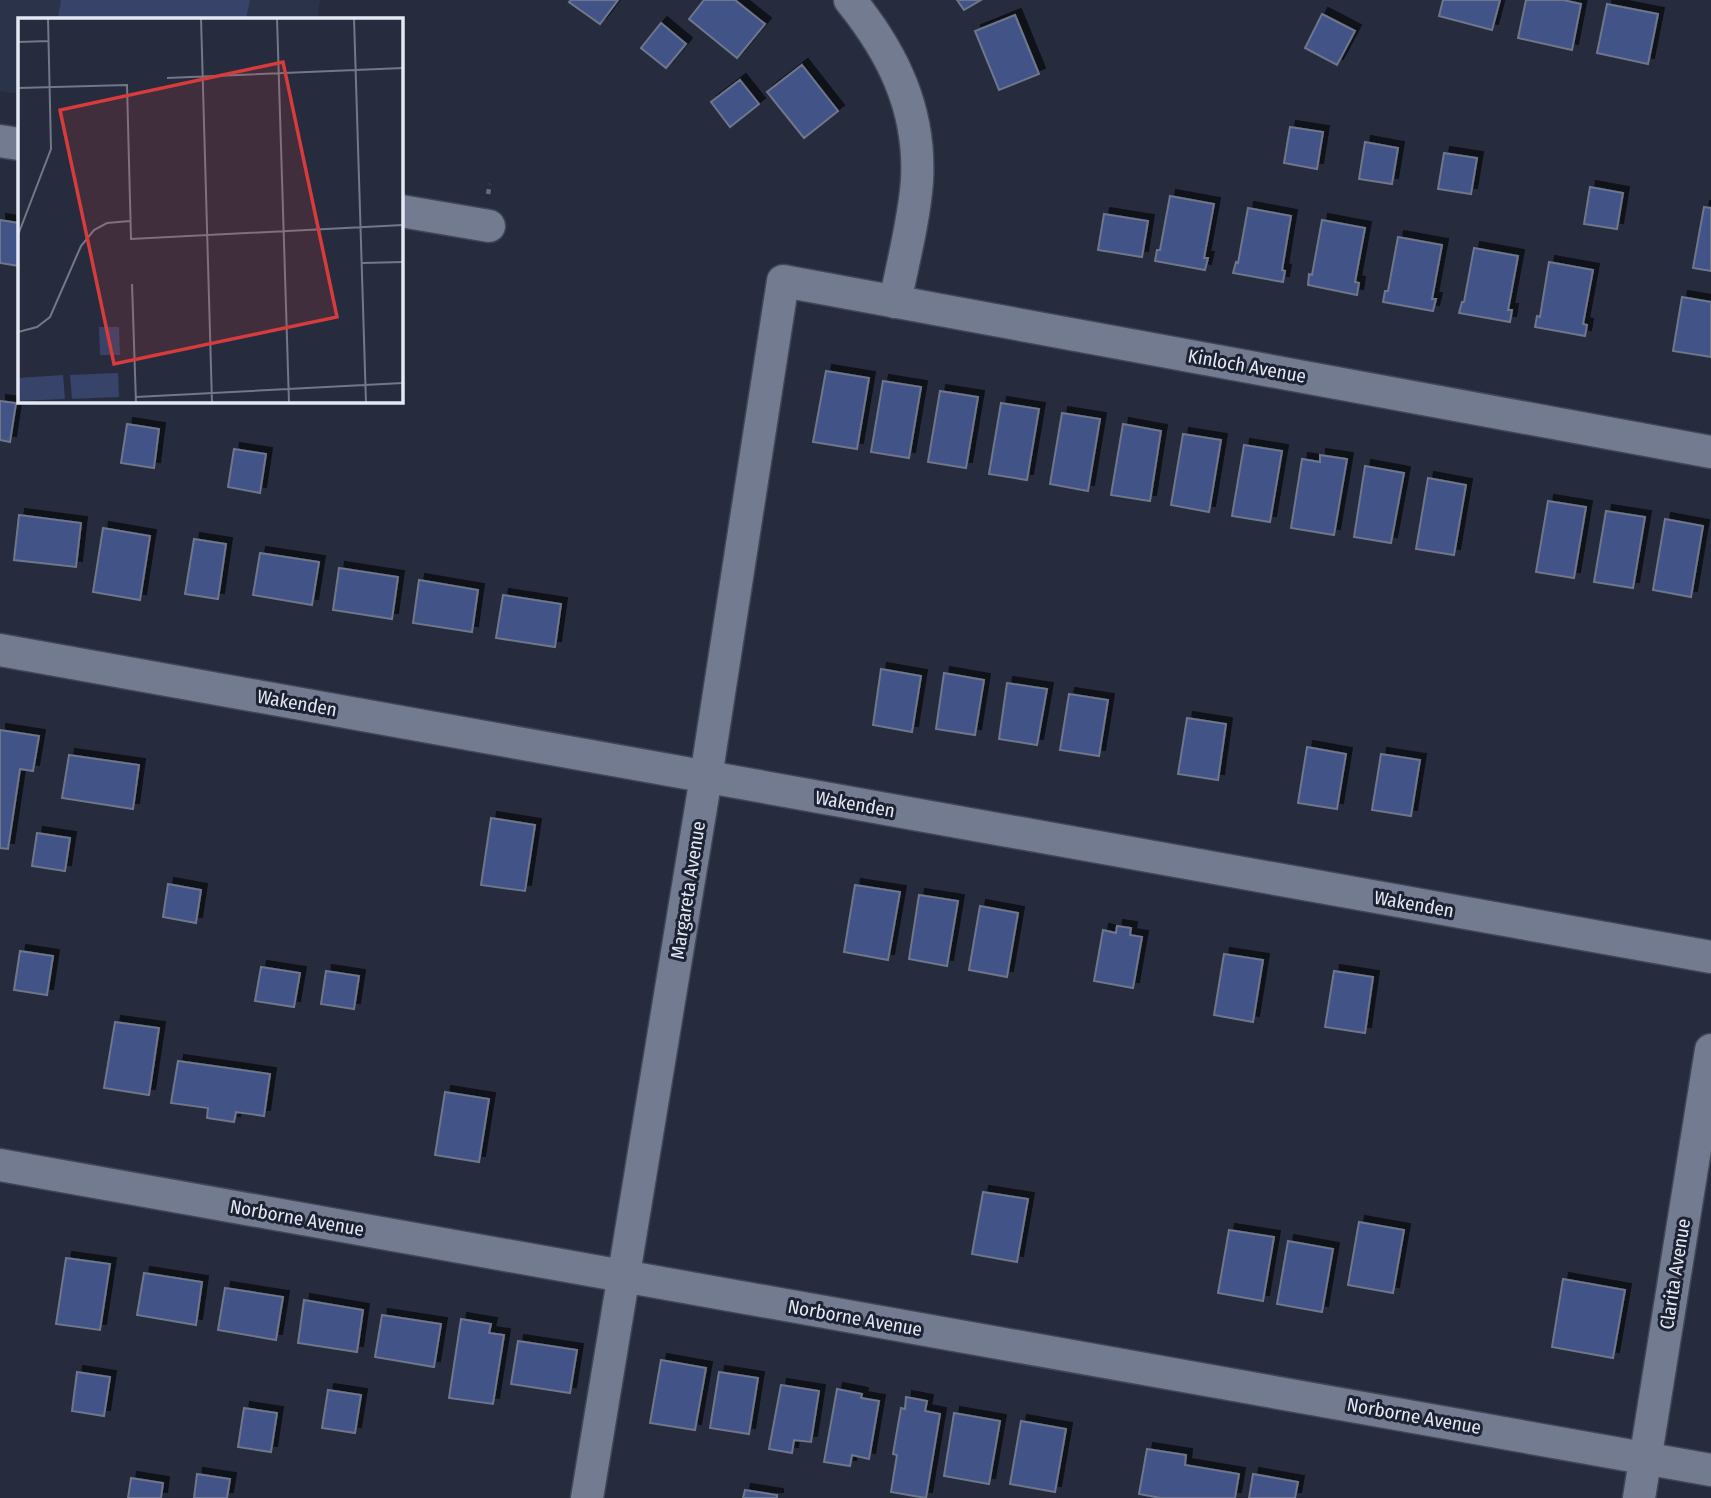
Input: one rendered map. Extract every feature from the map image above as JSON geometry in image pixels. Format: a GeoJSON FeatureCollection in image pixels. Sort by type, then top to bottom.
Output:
{"type":"FeatureCollection","features":[{"type":"Feature","properties":{"kind":"street"},"geometry":{"type":"LineString","coordinates":[[850,0],[889,55],[902,85],[913,123],[917,181],[895,302]]}},
{"type":"Feature","properties":{"kind":"street"},"geometry":{"type":"LineString","coordinates":[[0,141],[18,144]]}},
{"type":"Feature","properties":{"kind":"street"},"geometry":{"type":"LineString","coordinates":[[402,211],[489,226]]}},
{"type":"Feature","properties":{"kind":"street","name":"Kinloch Avenue"},"geometry":{"type":"LineString","coordinates":[[783,281],[1711,452]]}},
{"type":"Feature","properties":{"kind":"street","name":"Margareta Avenue"},"geometry":{"type":"LineString","coordinates":[[587,1498],[706,777],[783,281]]}},
{"type":"Feature","properties":{"kind":"street","name":"Wakenden"},"geometry":{"type":"LineString","coordinates":[[0,650],[1711,957]]}},
{"type":"Feature","properties":{"kind":"street","name":"Clarita Avenue"},"geometry":{"type":"LineString","coordinates":[[1639,1498],[1711,1050]]}},
{"type":"Feature","properties":{"kind":"street","name":"Norborne Avenue"},"geometry":{"type":"LineString","coordinates":[[0,1165],[1711,1469]]}},
{"type":"Feature","properties":{"kind":"shaded area"},"geometry":{"type":"Polygon","coordinates":[[[0,0],[320,0],[317,18],[18,18],[18,94],[0,91],[0,0]]]}},
{"type":"Feature","properties":{"kind":"shaded area"},"geometry":{"type":"Polygon","coordinates":[[[61,0],[250,0],[246,18],[58,18],[61,0]]]}},
{"type":"Feature","properties":{"kind":"building"},"geometry":{"type":"Polygon","coordinates":[[[618,0],[600,24],[569,2],[618,0]]]}},
{"type":"Feature","properties":{"kind":"building"},"geometry":{"type":"Polygon","coordinates":[[[704,0],[735,0],[765,24],[737,58],[689,19],[704,0]]]}},
{"type":"Feature","properties":{"kind":"building"},"geometry":{"type":"Polygon","coordinates":[[[957,0],[981,0],[964,10],[957,0]]]}},
{"type":"Feature","properties":{"kind":"building"},"geometry":{"type":"Polygon","coordinates":[[[1443,0],[1500,0],[1492,30],[1439,16],[1443,0]]]}},
{"type":"Feature","properties":{"kind":"building"},"geometry":{"type":"Polygon","coordinates":[[[1526,0],[1563,0],[1581,4],[1572,50],[1518,38],[1526,0]]]}},
{"type":"Feature","properties":{"kind":"building"},"geometry":{"type":"Polygon","coordinates":[[[1607,4],[1658,14],[1648,64],[1597,53],[1607,4]]]}},
{"type":"Feature","properties":{"kind":"building"},"geometry":{"type":"Polygon","coordinates":[[[1322,14],[1355,31],[1337,65],[1305,48],[1322,14]]]}},
{"type":"Feature","properties":{"kind":"building"},"geometry":{"type":"Polygon","coordinates":[[[1015,15],[1039,74],[999,90],[975,31],[1015,15]]]}},
{"type":"Feature","properties":{"kind":"building"},"geometry":{"type":"Polygon","coordinates":[[[661,23],[686,44],[666,68],[641,48],[661,23]]]}},
{"type":"Feature","properties":{"kind":"building"},"geometry":{"type":"Polygon","coordinates":[[[802,65],[838,111],[804,138],[767,92],[802,65]]]}},
{"type":"Feature","properties":{"kind":"building"},"geometry":{"type":"Polygon","coordinates":[[[740,80],[759,104],[730,127],[711,102],[740,80]]]}},
{"type":"Feature","properties":{"kind":"building"},"geometry":{"type":"Polygon","coordinates":[[[1290,127],[1323,132],[1317,169],[1284,163],[1290,127]]]}},
{"type":"Feature","properties":{"kind":"building"},"geometry":{"type":"Polygon","coordinates":[[[1365,142],[1398,148],[1392,184],[1359,179],[1365,142]]]}},
{"type":"Feature","properties":{"kind":"building"},"geometry":{"type":"Polygon","coordinates":[[[1444,153],[1477,158],[1471,194],[1438,189],[1444,153]]]}},
{"type":"Feature","properties":{"kind":"building"},"geometry":{"type":"Polygon","coordinates":[[[1590,187],[1623,193],[1617,229],[1584,224],[1590,187]]]}},
{"type":"Feature","properties":{"kind":"building"},"geometry":{"type":"Polygon","coordinates":[[[1170,196],[1214,204],[1204,258],[1208,258],[1205,270],[1155,261],[1157,250],[1160,250],[1170,196]]]}},
{"type":"Feature","properties":{"kind":"building"},"geometry":{"type":"Polygon","coordinates":[[[1704,207],[1711,208],[1711,271],[1693,268],[1704,207]]]}},
{"type":"Feature","properties":{"kind":"building"},"geometry":{"type":"Polygon","coordinates":[[[1248,208],[1291,216],[1282,270],[1285,271],[1283,282],[1233,273],[1236,262],[1238,263],[1248,208]]]}},
{"type":"Feature","properties":{"kind":"building"},"geometry":{"type":"Polygon","coordinates":[[[1104,214],[1148,221],[1142,257],[1098,250],[1104,214]]]}},
{"type":"Feature","properties":{"kind":"building"},"geometry":{"type":"Polygon","coordinates":[[[0,220],[18,223],[18,266],[0,263],[0,220]]]}},
{"type":"Feature","properties":{"kind":"building"},"geometry":{"type":"Polygon","coordinates":[[[1322,220],[1365,228],[1355,282],[1359,283],[1357,295],[1308,285],[1322,220]]]}},
{"type":"Feature","properties":{"kind":"building"},"geometry":{"type":"Polygon","coordinates":[[[1398,237],[1442,245],[1432,299],[1436,299],[1433,311],[1383,302],[1385,291],[1388,291],[1398,237]]]}},
{"type":"Feature","properties":{"kind":"building"},"geometry":{"type":"Polygon","coordinates":[[[1474,248],[1518,256],[1508,310],[1512,310],[1510,322],[1459,313],[1464,302],[1474,248]]]}},
{"type":"Feature","properties":{"kind":"building"},"geometry":{"type":"Polygon","coordinates":[[[1549,262],[1593,270],[1583,324],[1587,325],[1585,336],[1535,327],[1537,316],[1540,317],[1549,262]]]}},
{"type":"Feature","properties":{"kind":"building"},"geometry":{"type":"Polygon","coordinates":[[[1682,297],[1711,302],[1711,357],[1673,351],[1682,297]]]}},
{"type":"Feature","properties":{"kind":"building"},"geometry":{"type":"Polygon","coordinates":[[[826,371],[869,378],[857,449],[813,442],[826,371]]]}},
{"type":"Feature","properties":{"kind":"building"},"geometry":{"type":"Polygon","coordinates":[[[883,381],[921,387],[909,458],[871,452],[883,381]]]}},
{"type":"Feature","properties":{"kind":"building"},"geometry":{"type":"Polygon","coordinates":[[[940,391],[978,397],[966,468],[928,462],[940,391]]]}},
{"type":"Feature","properties":{"kind":"building"},"geometry":{"type":"Polygon","coordinates":[[[0,401],[16,403],[10,442],[0,440],[0,401]]]}},
{"type":"Feature","properties":{"kind":"building"},"geometry":{"type":"Polygon","coordinates":[[[1001,403],[1039,409],[1027,480],[989,474],[1001,403]]]}},
{"type":"Feature","properties":{"kind":"building"},"geometry":{"type":"Polygon","coordinates":[[[1062,413],[1100,419],[1088,491],[1050,484],[1062,413]]]}},
{"type":"Feature","properties":{"kind":"building"},"geometry":{"type":"Polygon","coordinates":[[[127,424],[159,429],[154,468],[121,463],[127,424]]]}},
{"type":"Feature","properties":{"kind":"building"},"geometry":{"type":"Polygon","coordinates":[[[1123,424],[1161,431],[1150,501],[1111,495],[1123,424]]]}},
{"type":"Feature","properties":{"kind":"building"},"geometry":{"type":"Polygon","coordinates":[[[1183,434],[1221,440],[1209,512],[1171,505],[1183,434]]]}},
{"type":"Feature","properties":{"kind":"building"},"geometry":{"type":"Polygon","coordinates":[[[1244,445],[1282,451],[1270,522],[1232,516],[1244,445]]]}},
{"type":"Feature","properties":{"kind":"building"},"geometry":{"type":"Polygon","coordinates":[[[234,449],[266,454],[260,493],[228,487],[234,449]]]}},
{"type":"Feature","properties":{"kind":"building"},"geometry":{"type":"Polygon","coordinates":[[[1320,455],[1347,459],[1334,535],[1291,528],[1302,459],[1320,462],[1320,455]]]}},
{"type":"Feature","properties":{"kind":"building"},"geometry":{"type":"Polygon","coordinates":[[[1365,466],[1404,473],[1391,543],[1354,537],[1365,466]]]}},
{"type":"Feature","properties":{"kind":"building"},"geometry":{"type":"Polygon","coordinates":[[[1428,478],[1466,485],[1454,555],[1416,549],[1428,478]]]}},
{"type":"Feature","properties":{"kind":"building"},"geometry":{"type":"Polygon","coordinates":[[[1548,501],[1586,507],[1574,578],[1536,572],[1548,501]]]}},
{"type":"Feature","properties":{"kind":"building"},"geometry":{"type":"Polygon","coordinates":[[[1606,511],[1645,517],[1633,588],[1594,582],[1606,511]]]}},
{"type":"Feature","properties":{"kind":"building"},"geometry":{"type":"Polygon","coordinates":[[[19,515],[81,523],[76,567],[14,560],[19,515]]]}},
{"type":"Feature","properties":{"kind":"building"},"geometry":{"type":"Polygon","coordinates":[[[1665,519],[1703,526],[1691,597],[1653,590],[1665,519]]]}},
{"type":"Feature","properties":{"kind":"building"},"geometry":{"type":"Polygon","coordinates":[[[103,528],[150,536],[140,600],[93,592],[103,528]]]}},
{"type":"Feature","properties":{"kind":"building"},"geometry":{"type":"Polygon","coordinates":[[[194,539],[226,544],[218,599],[185,594],[194,539]]]}},
{"type":"Feature","properties":{"kind":"building"},"geometry":{"type":"Polygon","coordinates":[[[260,553],[319,562],[312,605],[253,595],[260,553]]]}},
{"type":"Feature","properties":{"kind":"building"},"geometry":{"type":"Polygon","coordinates":[[[339,568],[398,577],[392,619],[333,610],[339,568]]]}},
{"type":"Feature","properties":{"kind":"building"},"geometry":{"type":"Polygon","coordinates":[[[419,580],[478,590],[472,632],[413,623],[419,580]]]}},
{"type":"Feature","properties":{"kind":"building"},"geometry":{"type":"Polygon","coordinates":[[[503,595],[561,604],[555,647],[496,638],[503,595]]]}},
{"type":"Feature","properties":{"kind":"building"},"geometry":{"type":"Polygon","coordinates":[[[881,669],[921,676],[912,732],[873,725],[881,669]]]}},
{"type":"Feature","properties":{"kind":"building"},"geometry":{"type":"Polygon","coordinates":[[[944,673],[984,680],[975,735],[936,729],[944,673]]]}},
{"type":"Feature","properties":{"kind":"building"},"geometry":{"type":"Polygon","coordinates":[[[1007,683],[1047,689],[1037,745],[999,739],[1007,683]]]}},
{"type":"Feature","properties":{"kind":"building"},"geometry":{"type":"Polygon","coordinates":[[[1069,694],[1108,700],[1099,756],[1060,750],[1069,694]]]}},
{"type":"Feature","properties":{"kind":"building"},"geometry":{"type":"Polygon","coordinates":[[[1187,718],[1226,724],[1218,780],[1178,774],[1187,718]]]}},
{"type":"Feature","properties":{"kind":"building"},"geometry":{"type":"Polygon","coordinates":[[[0,730],[39,736],[33,771],[20,769],[8,849],[0,848],[0,730]]]}},
{"type":"Feature","properties":{"kind":"building"},"geometry":{"type":"Polygon","coordinates":[[[1307,747],[1346,754],[1337,809],[1298,803],[1307,747]]]}},
{"type":"Feature","properties":{"kind":"building"},"geometry":{"type":"Polygon","coordinates":[[[1381,754],[1420,760],[1411,816],[1372,810],[1381,754]]]}},
{"type":"Feature","properties":{"kind":"building"},"geometry":{"type":"Polygon","coordinates":[[[69,755],[139,765],[133,809],[62,798],[69,755]]]}},
{"type":"Feature","properties":{"kind":"building"},"geometry":{"type":"Polygon","coordinates":[[[491,818],[535,825],[525,891],[481,885],[491,818]]]}},
{"type":"Feature","properties":{"kind":"building"},"geometry":{"type":"Polygon","coordinates":[[[37,833],[70,838],[65,871],[32,866],[37,833]]]}},
{"type":"Feature","properties":{"kind":"building"},"geometry":{"type":"Polygon","coordinates":[[[168,884],[201,890],[196,923],[163,917],[168,884]]]}},
{"type":"Feature","properties":{"kind":"building"},"geometry":{"type":"Polygon","coordinates":[[[855,885],[900,892],[888,960],[844,952],[855,885]]]}},
{"type":"Feature","properties":{"kind":"building"},"geometry":{"type":"Polygon","coordinates":[[[919,895],[958,901],[947,966],[909,959],[919,895]]]}},
{"type":"Feature","properties":{"kind":"building"},"geometry":{"type":"Polygon","coordinates":[[[980,906],[1018,913],[1007,977],[969,970],[980,906]]]}},
{"type":"Feature","properties":{"kind":"building"},"geometry":{"type":"Polygon","coordinates":[[[1117,926],[1131,928],[1130,935],[1142,937],[1133,988],[1094,981],[1103,930],[1116,933],[1117,926]]]}},
{"type":"Feature","properties":{"kind":"building"},"geometry":{"type":"Polygon","coordinates":[[[20,951],[53,956],[47,995],[14,990],[20,951]]]}},
{"type":"Feature","properties":{"kind":"building"},"geometry":{"type":"Polygon","coordinates":[[[1224,954],[1263,960],[1253,1022],[1214,1015],[1224,954]]]}},
{"type":"Feature","properties":{"kind":"building"},"geometry":{"type":"Polygon","coordinates":[[[261,967],[300,973],[294,1007],[255,1001],[261,967]]]}},
{"type":"Feature","properties":{"kind":"building"},"geometry":{"type":"Polygon","coordinates":[[[326,971],[359,976],[354,1009],[321,1004],[326,971]]]}},
{"type":"Feature","properties":{"kind":"building"},"geometry":{"type":"Polygon","coordinates":[[[1334,971],[1373,977],[1365,1033],[1325,1027],[1334,971]]]}},
{"type":"Feature","properties":{"kind":"building"},"geometry":{"type":"Polygon","coordinates":[[[115,1022],[159,1028],[149,1095],[104,1088],[115,1022]]]}},
{"type":"Feature","properties":{"kind":"building"},"geometry":{"type":"Polygon","coordinates":[[[178,1061],[270,1074],[264,1116],[236,1112],[234,1122],[207,1118],[208,1108],[171,1103],[178,1061]]]}},
{"type":"Feature","properties":{"kind":"building"},"geometry":{"type":"Polygon","coordinates":[[[445,1092],[489,1099],[479,1162],[435,1155],[445,1092]]]}},
{"type":"Feature","properties":{"kind":"building"},"geometry":{"type":"Polygon","coordinates":[[[983,1192],[1028,1199],[1017,1262],[972,1254],[983,1192]]]}},
{"type":"Feature","properties":{"kind":"building"},"geometry":{"type":"Polygon","coordinates":[[[1359,1222],[1404,1230],[1393,1293],[1348,1285],[1359,1222]]]}},
{"type":"Feature","properties":{"kind":"building"},"geometry":{"type":"Polygon","coordinates":[[[1229,1230],[1274,1237],[1263,1301],[1218,1293],[1229,1230]]]}},
{"type":"Feature","properties":{"kind":"building"},"geometry":{"type":"Polygon","coordinates":[[[1288,1241],[1333,1249],[1322,1312],[1277,1304],[1288,1241]]]}},
{"type":"Feature","properties":{"kind":"building"},"geometry":{"type":"Polygon","coordinates":[[[66,1258],[110,1264],[100,1330],[56,1324],[66,1258]]]}},
{"type":"Feature","properties":{"kind":"building"},"geometry":{"type":"Polygon","coordinates":[[[144,1273],[202,1282],[196,1325],[137,1315],[144,1273]]]}},
{"type":"Feature","properties":{"kind":"building"},"geometry":{"type":"Polygon","coordinates":[[[1563,1279],[1625,1290],[1613,1358],[1552,1347],[1563,1279]]]}},
{"type":"Feature","properties":{"kind":"building"},"geometry":{"type":"Polygon","coordinates":[[[225,1288],[283,1297],[276,1340],[218,1330],[225,1288]]]}},
{"type":"Feature","properties":{"kind":"building"},"geometry":{"type":"Polygon","coordinates":[[[304,1300],[363,1310],[357,1352],[298,1343],[304,1300]]]}},
{"type":"Feature","properties":{"kind":"building"},"geometry":{"type":"Polygon","coordinates":[[[382,1315],[441,1324],[434,1367],[375,1357],[382,1315]]]}},
{"type":"Feature","properties":{"kind":"building"},"geometry":{"type":"Polygon","coordinates":[[[461,1319],[491,1324],[489,1333],[504,1335],[493,1404],[449,1398],[461,1319]]]}},
{"type":"Feature","properties":{"kind":"building"},"geometry":{"type":"Polygon","coordinates":[[[518,1341],[577,1350],[570,1393],[511,1384],[518,1341]]]}},
{"type":"Feature","properties":{"kind":"building"},"geometry":{"type":"Polygon","coordinates":[[[661,1360],[706,1368],[695,1430],[650,1423],[661,1360]]]}},
{"type":"Feature","properties":{"kind":"building"},"geometry":{"type":"Polygon","coordinates":[[[77,1372],[110,1377],[104,1416],[72,1411],[77,1372]]]}},
{"type":"Feature","properties":{"kind":"building"},"geometry":{"type":"Polygon","coordinates":[[[719,1372],[758,1378],[749,1434],[710,1428],[719,1372]]]}},
{"type":"Feature","properties":{"kind":"building"},"geometry":{"type":"Polygon","coordinates":[[[781,1385],[819,1391],[811,1442],[794,1440],[792,1453],[769,1449],[781,1385]]]}},
{"type":"Feature","properties":{"kind":"building"},"geometry":{"type":"Polygon","coordinates":[[[837,1389],[879,1401],[869,1459],[852,1455],[850,1466],[824,1462],[837,1389]]]}},
{"type":"Feature","properties":{"kind":"building"},"geometry":{"type":"Polygon","coordinates":[[[328,1390],[361,1395],[355,1433],[322,1428],[328,1390]]]}},
{"type":"Feature","properties":{"kind":"building"},"geometry":{"type":"Polygon","coordinates":[[[906,1397],[927,1401],[925,1411],[940,1414],[926,1498],[891,1492],[897,1455],[893,1454],[901,1408],[905,1409],[906,1397]]]}},
{"type":"Feature","properties":{"kind":"building"},"geometry":{"type":"Polygon","coordinates":[[[244,1408],[277,1413],[271,1452],[238,1447],[244,1408]]]}},
{"type":"Feature","properties":{"kind":"building"},"geometry":{"type":"Polygon","coordinates":[[[954,1413],[1000,1421],[989,1484],[944,1476],[954,1413]]]}},
{"type":"Feature","properties":{"kind":"building"},"geometry":{"type":"Polygon","coordinates":[[[1021,1421],[1066,1429],[1055,1492],[1010,1484],[1021,1421]]]}},
{"type":"Feature","properties":{"kind":"building"},"geometry":{"type":"Polygon","coordinates":[[[1147,1449],[1186,1455],[1185,1465],[1239,1474],[1235,1498],[1161,1498],[1139,1494],[1147,1449]]]}},
{"type":"Feature","properties":{"kind":"building"},"geometry":{"type":"Polygon","coordinates":[[[197,1474],[230,1479],[227,1498],[194,1498],[197,1474]]]}},
{"type":"Feature","properties":{"kind":"building"},"geometry":{"type":"Polygon","coordinates":[[[1253,1474],[1298,1482],[1295,1498],[1249,1498],[1253,1474]]]}},
{"type":"Feature","properties":{"kind":"building"},"geometry":{"type":"Polygon","coordinates":[[[131,1478],[163,1483],[161,1498],[128,1498],[131,1478]]]}},
{"type":"Feature","properties":{"kind":"building"},"geometry":{"type":"Polygon","coordinates":[[[745,1490],[777,1495],[777,1498],[743,1498],[745,1490]]]}}]}
